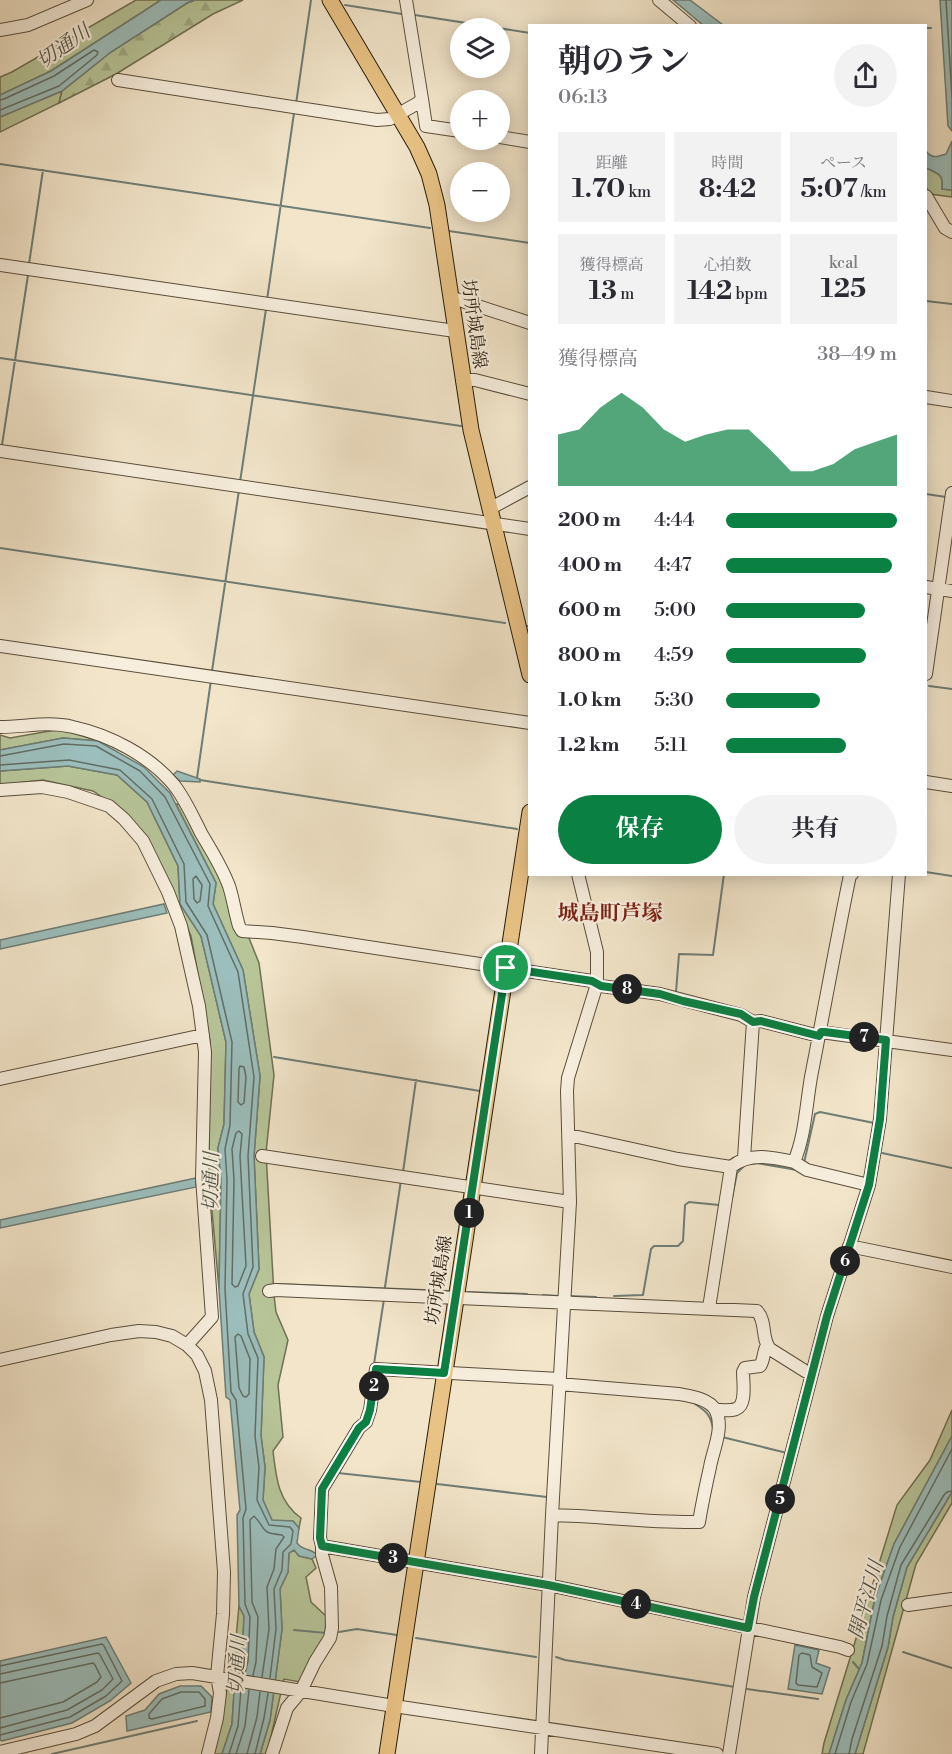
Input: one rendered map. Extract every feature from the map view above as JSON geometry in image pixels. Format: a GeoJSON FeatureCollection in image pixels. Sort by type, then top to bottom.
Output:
{"type":"FeatureCollection","features":[{"type":"Feature","properties":{"kind":"main road","name":"坊所城島線"},"geometry":{"type":"LineString","coordinates":[[330,0],[417,147],[429,174],[437,205],[471,430],[528,667]]}},
{"type":"Feature","properties":{"kind":"main road","name":"坊所城島線"},"geometry":{"type":"LineString","coordinates":[[387,1754],[528,825]]}},
{"type":"Feature","properties":{"kind":"street"},"geometry":{"type":"LineString","coordinates":[[0,30],[27,25],[87,0]]}},
{"type":"Feature","properties":{"kind":"street"},"geometry":{"type":"LineString","coordinates":[[406,0],[426,126],[450,130]]}},
{"type":"Feature","properties":{"kind":"street"},"geometry":{"type":"LineString","coordinates":[[659,0],[688,24]]}},
{"type":"Feature","properties":{"kind":"street"},"geometry":{"type":"LineString","coordinates":[[118,80],[377,120],[390,119],[422,99]]}},
{"type":"Feature","properties":{"kind":"street"},"geometry":{"type":"LineString","coordinates":[[510,139],[528,142]]}},
{"type":"Feature","properties":{"kind":"street"},"geometry":{"type":"LineString","coordinates":[[927,200],[945,228],[952,232]]}},
{"type":"Feature","properties":{"kind":"street"},"geometry":{"type":"LineString","coordinates":[[0,265],[455,331]]}},
{"type":"Feature","properties":{"kind":"street"},"geometry":{"type":"LineString","coordinates":[[450,297],[528,322]]}},
{"type":"Feature","properties":{"kind":"street"},"geometry":{"type":"LineString","coordinates":[[462,380],[474,380],[528,394]]}},
{"type":"Feature","properties":{"kind":"street"},"geometry":{"type":"LineString","coordinates":[[927,397],[952,400]]}},
{"type":"Feature","properties":{"kind":"street"},"geometry":{"type":"LineString","coordinates":[[0,451],[491,517],[528,528]]}},
{"type":"Feature","properties":{"kind":"street"},"geometry":{"type":"LineString","coordinates":[[491,517],[528,489]]}},
{"type":"Feature","properties":{"kind":"street"},"geometry":{"type":"LineString","coordinates":[[927,660],[932,588],[952,493]]}},
{"type":"Feature","properties":{"kind":"street"},"geometry":{"type":"LineString","coordinates":[[932,588],[952,591]]}},
{"type":"Feature","properties":{"kind":"street"},"geometry":{"type":"LineString","coordinates":[[0,646],[528,723]]}},
{"type":"Feature","properties":{"kind":"street"},"geometry":{"type":"LineString","coordinates":[[0,727],[45,723],[83,729],[121,745],[161,772],[175,786],[216,860],[229,886],[242,932],[303,937],[592,981],[597,984],[660,994],[715,1007],[741,1014],[753,1022],[761,1021],[820,1034],[886,1040],[952,1050]]}},
{"type":"Feature","properties":{"kind":"street"},"geometry":{"type":"LineString","coordinates":[[927,782],[952,786]]}},
{"type":"Feature","properties":{"kind":"street"},"geometry":{"type":"LineString","coordinates":[[0,790],[42,787],[68,792],[109,806],[143,841],[168,892],[181,926],[199,1006],[205,1052],[202,1178],[212,1317],[187,1345]]}},
{"type":"Feature","properties":{"kind":"street"},"geometry":{"type":"LineString","coordinates":[[541,1754],[548,1585],[570,1202],[568,1078],[597,984],[597,952],[578,876]]}},
{"type":"Feature","properties":{"kind":"street"},"geometry":{"type":"LineString","coordinates":[[794,1162],[804,1123],[850,876]]}},
{"type":"Feature","properties":{"kind":"street"},"geometry":{"type":"LineString","coordinates":[[729,1754],[754,1597],[827,1316],[869,1185],[880,1119],[899,876]]}},
{"type":"Feature","properties":{"kind":"street"},"geometry":{"type":"LineString","coordinates":[[744,1158],[753,1022]]}},
{"type":"Feature","properties":{"kind":"street"},"geometry":{"type":"LineString","coordinates":[[0,1079],[203,1035]]}},
{"type":"Feature","properties":{"kind":"street"},"geometry":{"type":"LineString","coordinates":[[569,1135],[678,1159],[730,1167],[744,1158],[771,1158],[794,1162],[807,1170],[869,1185]]}},
{"type":"Feature","properties":{"kind":"street"},"geometry":{"type":"LineString","coordinates":[[262,1156],[570,1202]]}},
{"type":"Feature","properties":{"kind":"street"},"geometry":{"type":"LineString","coordinates":[[709,1308],[730,1167]]}},
{"type":"Feature","properties":{"kind":"street"},"geometry":{"type":"LineString","coordinates":[[849,1246],[952,1267]]}},
{"type":"Feature","properties":{"kind":"street"},"geometry":{"type":"LineString","coordinates":[[269,1291],[757,1311],[760,1314],[770,1349],[812,1374]]}},
{"type":"Feature","properties":{"kind":"street"},"geometry":{"type":"LineString","coordinates":[[0,1360],[111,1335],[139,1331],[172,1336],[187,1345],[197,1355],[205,1371],[212,1400],[224,1572],[222,1677],[217,1718],[208,1754]]}},
{"type":"Feature","properties":{"kind":"street"},"geometry":{"type":"LineString","coordinates":[[716,1410],[739,1408],[742,1402],[743,1372],[745,1368],[762,1364],[767,1345]]}},
{"type":"Feature","properties":{"kind":"street"},"geometry":{"type":"LineString","coordinates":[[272,1754],[287,1708],[301,1691],[330,1638],[332,1628],[331,1587],[320,1538],[322,1489],[359,1428],[366,1422],[376,1369],[560,1382],[679,1394],[693,1396],[708,1403],[716,1410],[718,1435],[699,1522],[673,1523],[585,1515],[552,1515]]}},
{"type":"Feature","properties":{"kind":"street"},"geometry":{"type":"LineString","coordinates":[[322,1546],[548,1585],[848,1650]]}},
{"type":"Feature","properties":{"kind":"street"},"geometry":{"type":"LineString","coordinates":[[908,1605],[952,1599]]}},
{"type":"Feature","properties":{"kind":"street"},"geometry":{"type":"LineString","coordinates":[[0,1752],[76,1734],[95,1726],[156,1681],[176,1674],[192,1673],[394,1706],[717,1754]]}},
{"type":"Feature","properties":{"kind":"green space"},"geometry":{"type":"Polygon","coordinates":[[[136,0],[161,0],[51,71],[0,95],[0,77],[136,0]]]}},
{"type":"Feature","properties":{"kind":"green space"},"geometry":{"type":"Polygon","coordinates":[[[195,0],[243,0],[213,14],[116,74],[59,103],[62,91],[111,52],[195,0]]]}},
{"type":"Feature","properties":{"kind":"green space"},"geometry":{"type":"Polygon","coordinates":[[[62,91],[59,103],[0,132],[0,117],[62,91]]]}},
{"type":"Feature","properties":{"kind":"green space"},"geometry":{"type":"Polygon","coordinates":[[[927,168],[941,177],[942,189],[952,190],[952,197],[930,194],[927,189],[927,168]]]}},
{"type":"Feature","properties":{"kind":"green space"},"geometry":{"type":"Polygon","coordinates":[[[61,729],[98,741],[63,738],[0,750],[0,735],[10,738],[61,729]]]}},
{"type":"Feature","properties":{"kind":"green space"},"geometry":{"type":"Polygon","coordinates":[[[68,766],[117,775],[147,802],[178,866],[180,904],[201,936],[226,1042],[224,1124],[218,1148],[221,1180],[219,1289],[209,1177],[210,1041],[191,936],[153,849],[128,815],[93,791],[43,780],[0,785],[0,771],[68,766]]]}},
{"type":"Feature","properties":{"kind":"green space"},"geometry":{"type":"Polygon","coordinates":[[[176,804],[182,805],[226,887],[237,934],[249,938],[259,963],[274,1075],[266,1153],[274,1295],[276,1312],[288,1340],[278,1385],[283,1437],[273,1451],[275,1470],[283,1497],[293,1512],[301,1518],[299,1528],[293,1521],[272,1521],[263,1500],[265,1467],[261,1436],[264,1357],[254,1332],[249,1294],[259,1269],[254,1156],[260,1076],[243,970],[213,904],[216,883],[176,804]]]}},
{"type":"Feature","properties":{"kind":"green space"},"geometry":{"type":"Polygon","coordinates":[[[952,1410],[952,1436],[894,1544],[875,1598],[862,1663],[846,1700],[829,1754],[822,1754],[897,1505],[930,1460],[952,1410]]]}},
{"type":"Feature","properties":{"kind":"green space"},"geometry":{"type":"Polygon","coordinates":[[[952,1492],[952,1503],[916,1564],[863,1754],[855,1754],[888,1647],[893,1617],[907,1567],[952,1492]]]}},
{"type":"Feature","properties":{"kind":"green space"},"geometry":{"type":"Polygon","coordinates":[[[294,1550],[299,1556],[312,1559],[316,1568],[306,1577],[311,1602],[326,1616],[325,1639],[300,1682],[284,1679],[267,1754],[260,1754],[270,1720],[282,1629],[280,1589],[288,1572],[289,1553],[294,1550]]]}},
{"type":"Feature","properties":{"kind":"green space"},"geometry":{"type":"Polygon","coordinates":[[[239,1606],[244,1616],[242,1661],[234,1693],[232,1724],[222,1754],[202,1754],[205,1746],[219,1733],[236,1638],[239,1606]]]}},
{"type":"Feature","properties":{"kind":"water"},"geometry":{"type":"Polygon","coordinates":[[[161,0],[195,0],[111,52],[62,91],[0,117],[0,95],[51,71],[161,0]]]}},
{"type":"Feature","properties":{"kind":"water"},"geometry":{"type":"Polygon","coordinates":[[[673,0],[690,0],[722,24],[702,24],[673,0]]]}},
{"type":"Feature","properties":{"kind":"water"},"geometry":{"type":"Polygon","coordinates":[[[940,0],[952,0],[952,131],[948,126],[940,0]]]}},
{"type":"Feature","properties":{"kind":"water"},"geometry":{"type":"Polygon","coordinates":[[[952,141],[952,190],[942,189],[941,177],[927,168],[927,152],[935,157],[946,154],[952,141]]]}},
{"type":"Feature","properties":{"kind":"water"},"geometry":{"type":"Polygon","coordinates":[[[63,738],[98,741],[144,767],[170,793],[216,883],[213,904],[243,970],[260,1076],[254,1156],[259,1269],[249,1294],[254,1332],[264,1357],[261,1436],[265,1467],[263,1500],[272,1520],[293,1521],[299,1528],[297,1543],[317,1555],[312,1559],[299,1556],[294,1550],[289,1553],[288,1572],[280,1589],[282,1629],[270,1720],[260,1754],[222,1754],[232,1724],[234,1693],[242,1661],[244,1616],[239,1606],[237,1515],[240,1510],[230,1400],[226,1397],[219,1289],[221,1180],[218,1148],[224,1124],[226,1042],[201,936],[180,904],[178,866],[147,802],[117,775],[68,766],[0,771],[0,750],[63,738]]]}},
{"type":"Feature","properties":{"kind":"water"},"geometry":{"type":"Polygon","coordinates":[[[177,771],[200,779],[200,782],[180,781],[173,775],[177,771]]]}},
{"type":"Feature","properties":{"kind":"water"},"geometry":{"type":"Polygon","coordinates":[[[164,904],[167,913],[0,949],[0,940],[164,904]]]}},
{"type":"Feature","properties":{"kind":"water"},"geometry":{"type":"Polygon","coordinates":[[[196,1178],[196,1187],[0,1228],[0,1220],[196,1178]]]}},
{"type":"Feature","properties":{"kind":"water"},"geometry":{"type":"Polygon","coordinates":[[[952,1436],[952,1492],[907,1567],[893,1617],[888,1647],[855,1754],[829,1754],[846,1700],[862,1663],[875,1598],[894,1544],[952,1436]]]}},
{"type":"Feature","properties":{"kind":"water"},"geometry":{"type":"Polygon","coordinates":[[[106,1637],[131,1683],[110,1701],[72,1723],[0,1740],[0,1661],[106,1637]]]}},
{"type":"Feature","properties":{"kind":"water"},"geometry":{"type":"Polygon","coordinates":[[[795,1645],[819,1650],[816,1663],[830,1668],[822,1694],[788,1689],[795,1645]]]}},
{"type":"Feature","properties":{"kind":"water"},"geometry":{"type":"Polygon","coordinates":[[[180,1686],[201,1686],[212,1697],[211,1712],[127,1731],[126,1716],[145,1710],[159,1694],[180,1686]]]}},
{"type":"Feature","properties":{"kind":"waterway"},"geometry":{"type":"LineString","coordinates":[[296,104],[311,0]]}},
{"type":"Feature","properties":{"kind":"waterway"},"geometry":{"type":"LineString","coordinates":[[345,5],[402,14]]}},
{"type":"Feature","properties":{"kind":"waterway"},"geometry":{"type":"LineString","coordinates":[[415,15],[528,33]]}},
{"type":"Feature","properties":{"kind":"waterway"},"geometry":{"type":"LineString","coordinates":[[267,300],[294,113]]}},
{"type":"Feature","properties":{"kind":"waterway"},"geometry":{"type":"LineString","coordinates":[[0,164],[430,228]]}},
{"type":"Feature","properties":{"kind":"waterway"},"geometry":{"type":"LineString","coordinates":[[29,264],[43,170]]}},
{"type":"Feature","properties":{"kind":"waterway"},"geometry":{"type":"LineString","coordinates":[[449,231],[528,243]]}},
{"type":"Feature","properties":{"kind":"waterway"},"geometry":{"type":"LineString","coordinates":[[2,445],[28,275]]}},
{"type":"Feature","properties":{"kind":"waterway"},"geometry":{"type":"LineString","coordinates":[[927,301],[952,304]]}},
{"type":"Feature","properties":{"kind":"waterway"},"geometry":{"type":"LineString","coordinates":[[240,482],[266,309]]}},
{"type":"Feature","properties":{"kind":"waterway"},"geometry":{"type":"LineString","coordinates":[[0,358],[461,426]]}},
{"type":"Feature","properties":{"kind":"waterway"},"geometry":{"type":"LineString","coordinates":[[212,671],[239,490]]}},
{"type":"Feature","properties":{"kind":"waterway"},"geometry":{"type":"LineString","coordinates":[[927,494],[946,497]]}},
{"type":"Feature","properties":{"kind":"waterway"},"geometry":{"type":"LineString","coordinates":[[0,548],[505,623]]}},
{"type":"Feature","properties":{"kind":"waterway"},"geometry":{"type":"LineString","coordinates":[[197,778],[211,680]]}},
{"type":"Feature","properties":{"kind":"waterway"},"geometry":{"type":"LineString","coordinates":[[929,686],[952,689]]}},
{"type":"Feature","properties":{"kind":"waterway"},"geometry":{"type":"LineString","coordinates":[[200,780],[517,829]]}},
{"type":"Feature","properties":{"kind":"waterway"},"geometry":{"type":"LineString","coordinates":[[927,872],[952,876]]}},
{"type":"Feature","properties":{"kind":"waterway"},"geometry":{"type":"LineString","coordinates":[[676,992],[679,954],[713,955],[724,876]]}},
{"type":"Feature","properties":{"kind":"waterway"},"geometry":{"type":"LineString","coordinates":[[274,1057],[480,1091]]}},
{"type":"Feature","properties":{"kind":"waterway"},"geometry":{"type":"LineString","coordinates":[[403,1172],[416,1080]]}},
{"type":"Feature","properties":{"kind":"waterway"},"geometry":{"type":"LineString","coordinates":[[804,1163],[815,1114],[820,1112],[874,1123]]}},
{"type":"Feature","properties":{"kind":"waterway"},"geometry":{"type":"LineString","coordinates":[[882,1153],[952,1168]]}},
{"type":"Feature","properties":{"kind":"waterway"},"geometry":{"type":"LineString","coordinates":[[750,1164],[757,1163],[797,1170]]}},
{"type":"Feature","properties":{"kind":"waterway"},"geometry":{"type":"LineString","coordinates":[[732,1198],[737,1173],[744,1166]]}},
{"type":"Feature","properties":{"kind":"waterway"},"geometry":{"type":"LineString","coordinates":[[385,1287],[401,1180]]}},
{"type":"Feature","properties":{"kind":"waterway"},"geometry":{"type":"LineString","coordinates":[[614,1296],[643,1295],[651,1249],[654,1246],[678,1246],[683,1241],[685,1205],[689,1202],[719,1205]]}},
{"type":"Feature","properties":{"kind":"waterway"},"geometry":{"type":"LineString","coordinates":[[279,1284],[448,1291]]}},
{"type":"Feature","properties":{"kind":"waterway"},"geometry":{"type":"LineString","coordinates":[[468,1292],[527,1294]]}},
{"type":"Feature","properties":{"kind":"waterway"},"geometry":{"type":"LineString","coordinates":[[543,1295],[559,1296]]}},
{"type":"Feature","properties":{"kind":"waterway"},"geometry":{"type":"LineString","coordinates":[[569,1296],[596,1297]]}},
{"type":"Feature","properties":{"kind":"waterway"},"geometry":{"type":"LineString","coordinates":[[374,1364],[384,1299]]}},
{"type":"Feature","properties":{"kind":"waterway"},"geometry":{"type":"LineString","coordinates":[[695,1404],[707,1414],[713,1429]]}},
{"type":"Feature","properties":{"kind":"waterway"},"geometry":{"type":"LineString","coordinates":[[722,1437],[787,1453]]}},
{"type":"Feature","properties":{"kind":"waterway"},"geometry":{"type":"LineString","coordinates":[[338,1473],[421,1482]]}},
{"type":"Feature","properties":{"kind":"waterway"},"geometry":{"type":"LineString","coordinates":[[437,1484],[547,1497]]}},
{"type":"Feature","properties":{"kind":"waterway"},"geometry":{"type":"LineString","coordinates":[[339,1632],[357,1629],[397,1635]]}},
{"type":"Feature","properties":{"kind":"waterway"},"geometry":{"type":"LineString","coordinates":[[294,1630],[326,1633]]}},
{"type":"Feature","properties":{"kind":"waterway"},"geometry":{"type":"LineString","coordinates":[[416,1638],[536,1657]]}},
{"type":"Feature","properties":{"kind":"waterway"},"geometry":{"type":"LineString","coordinates":[[903,1652],[952,1668]]}},
{"type":"Feature","properties":{"kind":"waterway"},"geometry":{"type":"LineString","coordinates":[[556,1657],[735,1687]]}},
{"type":"Feature","properties":{"kind":"waterway"},"geometry":{"type":"LineString","coordinates":[[853,1662],[859,1669]]}},
{"type":"Feature","properties":{"kind":"waterway"},"geometry":{"type":"LineString","coordinates":[[747,1689],[818,1699]]}},
{"type":"Feature","properties":{"kind":"waterway"},"geometry":{"type":"LineString","coordinates":[[52,1754],[197,1721]]}},
{"type":"Feature","properties":{"kind":"district","name":"城島町芦塚"},"geometry":{"type":"Point","coordinates":[610,914]}},
{"type":"Feature","properties":{"kind":"route"},"geometry":{"type":"LineString","coordinates":[[506,968],[592,981],[601,986],[660,994],[741,1014],[753,1022],[761,1021],[819,1036],[821,1032],[825,1032],[886,1040],[880,1119],[869,1185],[827,1316],[748,1628],[548,1585],[322,1546],[320,1520],[322,1489],[359,1428],[366,1422],[376,1369],[444,1373],[506,968]]}},
{"type":"Feature","properties":{"kind":"water label","name":"切通川"},"geometry":{"type":"Point","coordinates":[64,47]}},
{"type":"Feature","properties":{"kind":"water label","name":"切通川"},"geometry":{"type":"Point","coordinates":[212,1182]}},
{"type":"Feature","properties":{"kind":"water label","name":"開平江川"},"geometry":{"type":"Point","coordinates":[867,1600]}},
{"type":"Feature","properties":{"kind":"water label","name":"切通川"},"geometry":{"type":"Point","coordinates":[238,1665]}}]}
